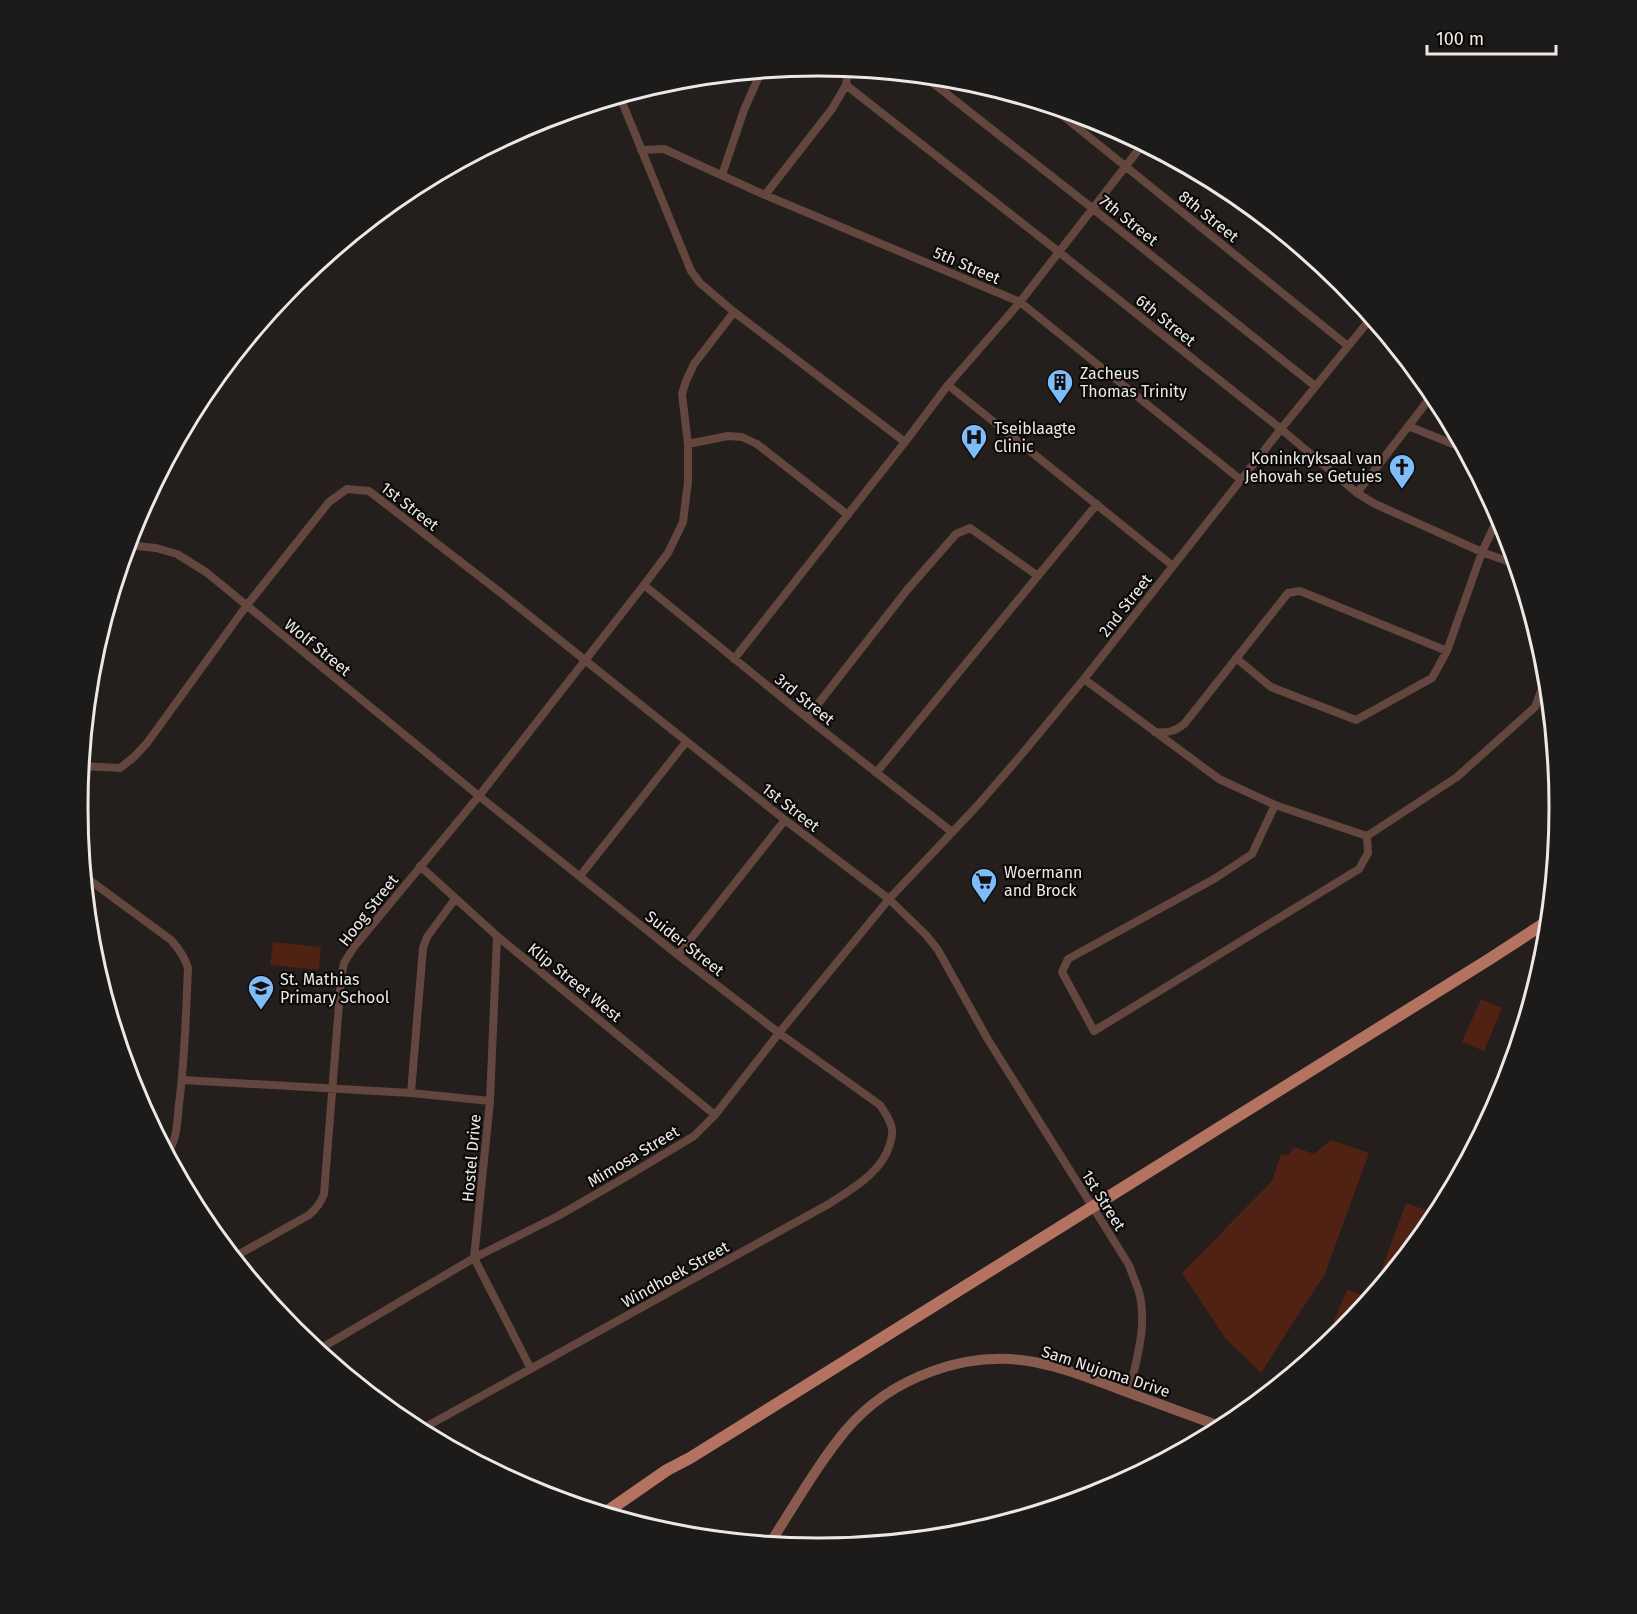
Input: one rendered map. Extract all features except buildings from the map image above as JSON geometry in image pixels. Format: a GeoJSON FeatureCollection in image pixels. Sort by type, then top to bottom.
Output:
{"type":"FeatureCollection","features":[{"type":"Feature","properties":{"kind":"highway"},"geometry":{"type":"LineString","coordinates":[[613,1508],[668,1470],[1062,1227],[1539,927]]}},
{"type":"Feature","properties":{"kind":"highway"},"geometry":{"type":"LineString","coordinates":[[619,1510],[690,1458]]}},
{"type":"Feature","properties":{"kind":"main road","name":"Sam Nujoma Drive"},"geometry":{"type":"LineString","coordinates":[[774,1536],[828,1452],[867,1409],[892,1390],[921,1376],[951,1366],[1008,1359],[1034,1362],[1211,1423]]}},
{"type":"Feature","properties":{"kind":"street"},"geometry":{"type":"LineString","coordinates":[[765,195],[832,109],[846,85],[847,77]]}},
{"type":"Feature","properties":{"kind":"street"},"geometry":{"type":"LineString","coordinates":[[722,175],[757,79]]}},
{"type":"Feature","properties":{"kind":"street","name":"6th Street"},"geometry":{"type":"LineString","coordinates":[[846,85],[1281,429],[1357,493],[1375,504],[1506,561]]}},
{"type":"Feature","properties":{"kind":"street","name":"7th Street"},"geometry":{"type":"LineString","coordinates":[[938,87],[1315,386]]}},
{"type":"Feature","properties":{"kind":"street"},"geometry":{"type":"LineString","coordinates":[[622,103],[691,271],[700,283],[734,312],[905,442]]}},
{"type":"Feature","properties":{"kind":"street","name":"8th Street"},"geometry":{"type":"LineString","coordinates":[[1070,121],[1348,346]]}},
{"type":"Feature","properties":{"kind":"street","name":"5th Street"},"geometry":{"type":"LineString","coordinates":[[641,150],[664,149],[765,195],[1020,302],[1241,480]]}},
{"type":"Feature","properties":{"kind":"street"},"geometry":{"type":"LineString","coordinates":[[734,659],[948,385],[1020,302],[1138,150]]}},
{"type":"Feature","properties":{"kind":"street","name":"Hoog Street"},"geometry":{"type":"LineString","coordinates":[[240,1254],[309,1215],[315,1210],[324,1194],[344,963],[354,947],[479,796],[668,553],[683,522],[688,482],[688,444],[682,394],[694,364],[734,312]]}},
{"type":"Feature","properties":{"kind":"street","name":"2nd Street"},"geometry":{"type":"LineString","coordinates":[[889,899],[1022,754],[1367,323]]}},
{"type":"Feature","properties":{"kind":"street"},"geometry":{"type":"LineString","coordinates":[[948,385],[1173,566]]}},
{"type":"Feature","properties":{"kind":"street"},"geometry":{"type":"LineString","coordinates":[[1357,493],[1427,402]]}},
{"type":"Feature","properties":{"kind":"street"},"geometry":{"type":"LineString","coordinates":[[1408,426],[1452,444]]}},
{"type":"Feature","properties":{"kind":"street"},"geometry":{"type":"LineString","coordinates":[[688,444],[728,436],[742,437],[757,444],[848,515]]}},
{"type":"Feature","properties":{"kind":"street","name":"1st Street"},"geometry":{"type":"LineString","coordinates":[[90,766],[120,768],[134,757],[147,743],[247,605],[329,502],[347,489],[369,491],[501,593],[785,820],[889,899],[926,935],[938,950],[987,1038],[1129,1265],[1139,1293],[1142,1320],[1139,1352],[1129,1393]]}},
{"type":"Feature","properties":{"kind":"street"},"geometry":{"type":"LineString","coordinates":[[876,772],[1097,504]]}},
{"type":"Feature","properties":{"kind":"street"},"geometry":{"type":"LineString","coordinates":[[807,718],[907,591],[956,534],[970,528],[1038,576]]}},
{"type":"Feature","properties":{"kind":"street"},"geometry":{"type":"LineString","coordinates":[[1236,658],[1271,687],[1356,720],[1432,678],[1447,651],[1482,552],[1493,528]]}},
{"type":"Feature","properties":{"kind":"street","name":"Wolf Street"},"geometry":{"type":"LineString","coordinates":[[137,546],[177,554],[206,572],[479,796]]}},
{"type":"Feature","properties":{"kind":"street","name":"3rd Street"},"geometry":{"type":"LineString","coordinates":[[644,585],[952,832]]}},
{"type":"Feature","properties":{"kind":"street"},"geometry":{"type":"LineString","coordinates":[[1155,732],[1168,733],[1177,730],[1185,723],[1288,593],[1300,591],[1447,651]]}},
{"type":"Feature","properties":{"kind":"street"},"geometry":{"type":"LineString","coordinates":[[1084,679],[1219,779],[1275,805],[1367,836]]}},
{"type":"Feature","properties":{"kind":"street"},"geometry":{"type":"LineString","coordinates":[[1367,836],[1457,777],[1535,707],[1540,693]]}},
{"type":"Feature","properties":{"kind":"street"},"geometry":{"type":"LineString","coordinates":[[580,876],[686,742]]}},
{"type":"Feature","properties":{"kind":"street","name":"Suider Street"},"geometry":{"type":"LineString","coordinates":[[479,796],[779,1033],[880,1105]]}},
{"type":"Feature","properties":{"kind":"street"},"geometry":{"type":"LineString","coordinates":[[1275,805],[1252,855],[1214,879],[1068,959],[1062,972],[1094,1031],[1359,869],[1368,853],[1367,836]]}},
{"type":"Feature","properties":{"kind":"street"},"geometry":{"type":"LineString","coordinates":[[678,955],[785,820]]}},
{"type":"Feature","properties":{"kind":"street","name":"Klip Street West"},"geometry":{"type":"LineString","coordinates":[[420,866],[496,936],[716,1115]]}},
{"type":"Feature","properties":{"kind":"street"},"geometry":{"type":"LineString","coordinates":[[92,882],[171,940],[186,960],[188,968],[182,1080],[176,1135],[172,1146]]}},
{"type":"Feature","properties":{"kind":"street"},"geometry":{"type":"LineString","coordinates":[[411,1093],[423,948],[427,937],[455,899]]}},
{"type":"Feature","properties":{"kind":"street","name":"Mimosa Street"},"geometry":{"type":"LineString","coordinates":[[326,1346],[474,1258],[558,1215],[694,1136],[716,1115],[779,1033],[889,899]]}},
{"type":"Feature","properties":{"kind":"street","name":"Hostel Drive"},"geometry":{"type":"LineString","coordinates":[[474,1258],[490,1101],[496,936]]}},
{"type":"Feature","properties":{"kind":"street"},"geometry":{"type":"LineString","coordinates":[[182,1080],[411,1093],[490,1101]]}},
{"type":"Feature","properties":{"kind":"street","name":"Windhoek Street"},"geometry":{"type":"LineString","coordinates":[[430,1425],[854,1188],[880,1163],[888,1149],[893,1132],[888,1117],[880,1105]]}},
{"type":"Feature","properties":{"kind":"street"},"geometry":{"type":"LineString","coordinates":[[474,1258],[531,1369]]}},
{"type":"Feature","properties":{"kind":"shaded area"},"geometry":{"type":"Polygon","coordinates":[[[273,942],[321,947],[319,970],[270,965],[273,942]]]}},
{"type":"Feature","properties":{"kind":"shaded area"},"geometry":{"type":"Polygon","coordinates":[[[1481,999],[1502,1008],[1484,1051],[1462,1042],[1481,999]]]}},
{"type":"Feature","properties":{"kind":"shaded area"},"geometry":{"type":"Polygon","coordinates":[[[1331,1140],[1369,1153],[1325,1274],[1261,1373],[1225,1338],[1182,1273],[1272,1181],[1281,1154],[1289,1155],[1294,1147],[1314,1154],[1331,1140]]]}},
{"type":"Feature","properties":{"kind":"shaded area"},"geometry":{"type":"Polygon","coordinates":[[[1406,1203],[1427,1211],[1398,1252],[1380,1274],[1406,1203]]]}},
{"type":"Feature","properties":{"kind":"shaded area"},"geometry":{"type":"Polygon","coordinates":[[[1347,1290],[1363,1295],[1335,1324],[1331,1328],[1347,1290]]]}},
{"type":"Feature","properties":{"kind":"place","name":"Zacheus Thomas Trinity"},"geometry":{"type":"Point","coordinates":[1060,405]}},
{"type":"Feature","properties":{"kind":"place","name":"Tseiblaagte Clinic"},"geometry":{"type":"Point","coordinates":[974,460]}},
{"type":"Feature","properties":{"kind":"place","name":"Koninkryksaal van Jehovah se Getuies"},"geometry":{"type":"Point","coordinates":[1402,490]}},
{"type":"Feature","properties":{"kind":"place","name":"Woermann and Brock"},"geometry":{"type":"Point","coordinates":[984,904]}},
{"type":"Feature","properties":{"kind":"place","name":"St. Mathias Primary School"},"geometry":{"type":"Point","coordinates":[261,1011]}}]}
